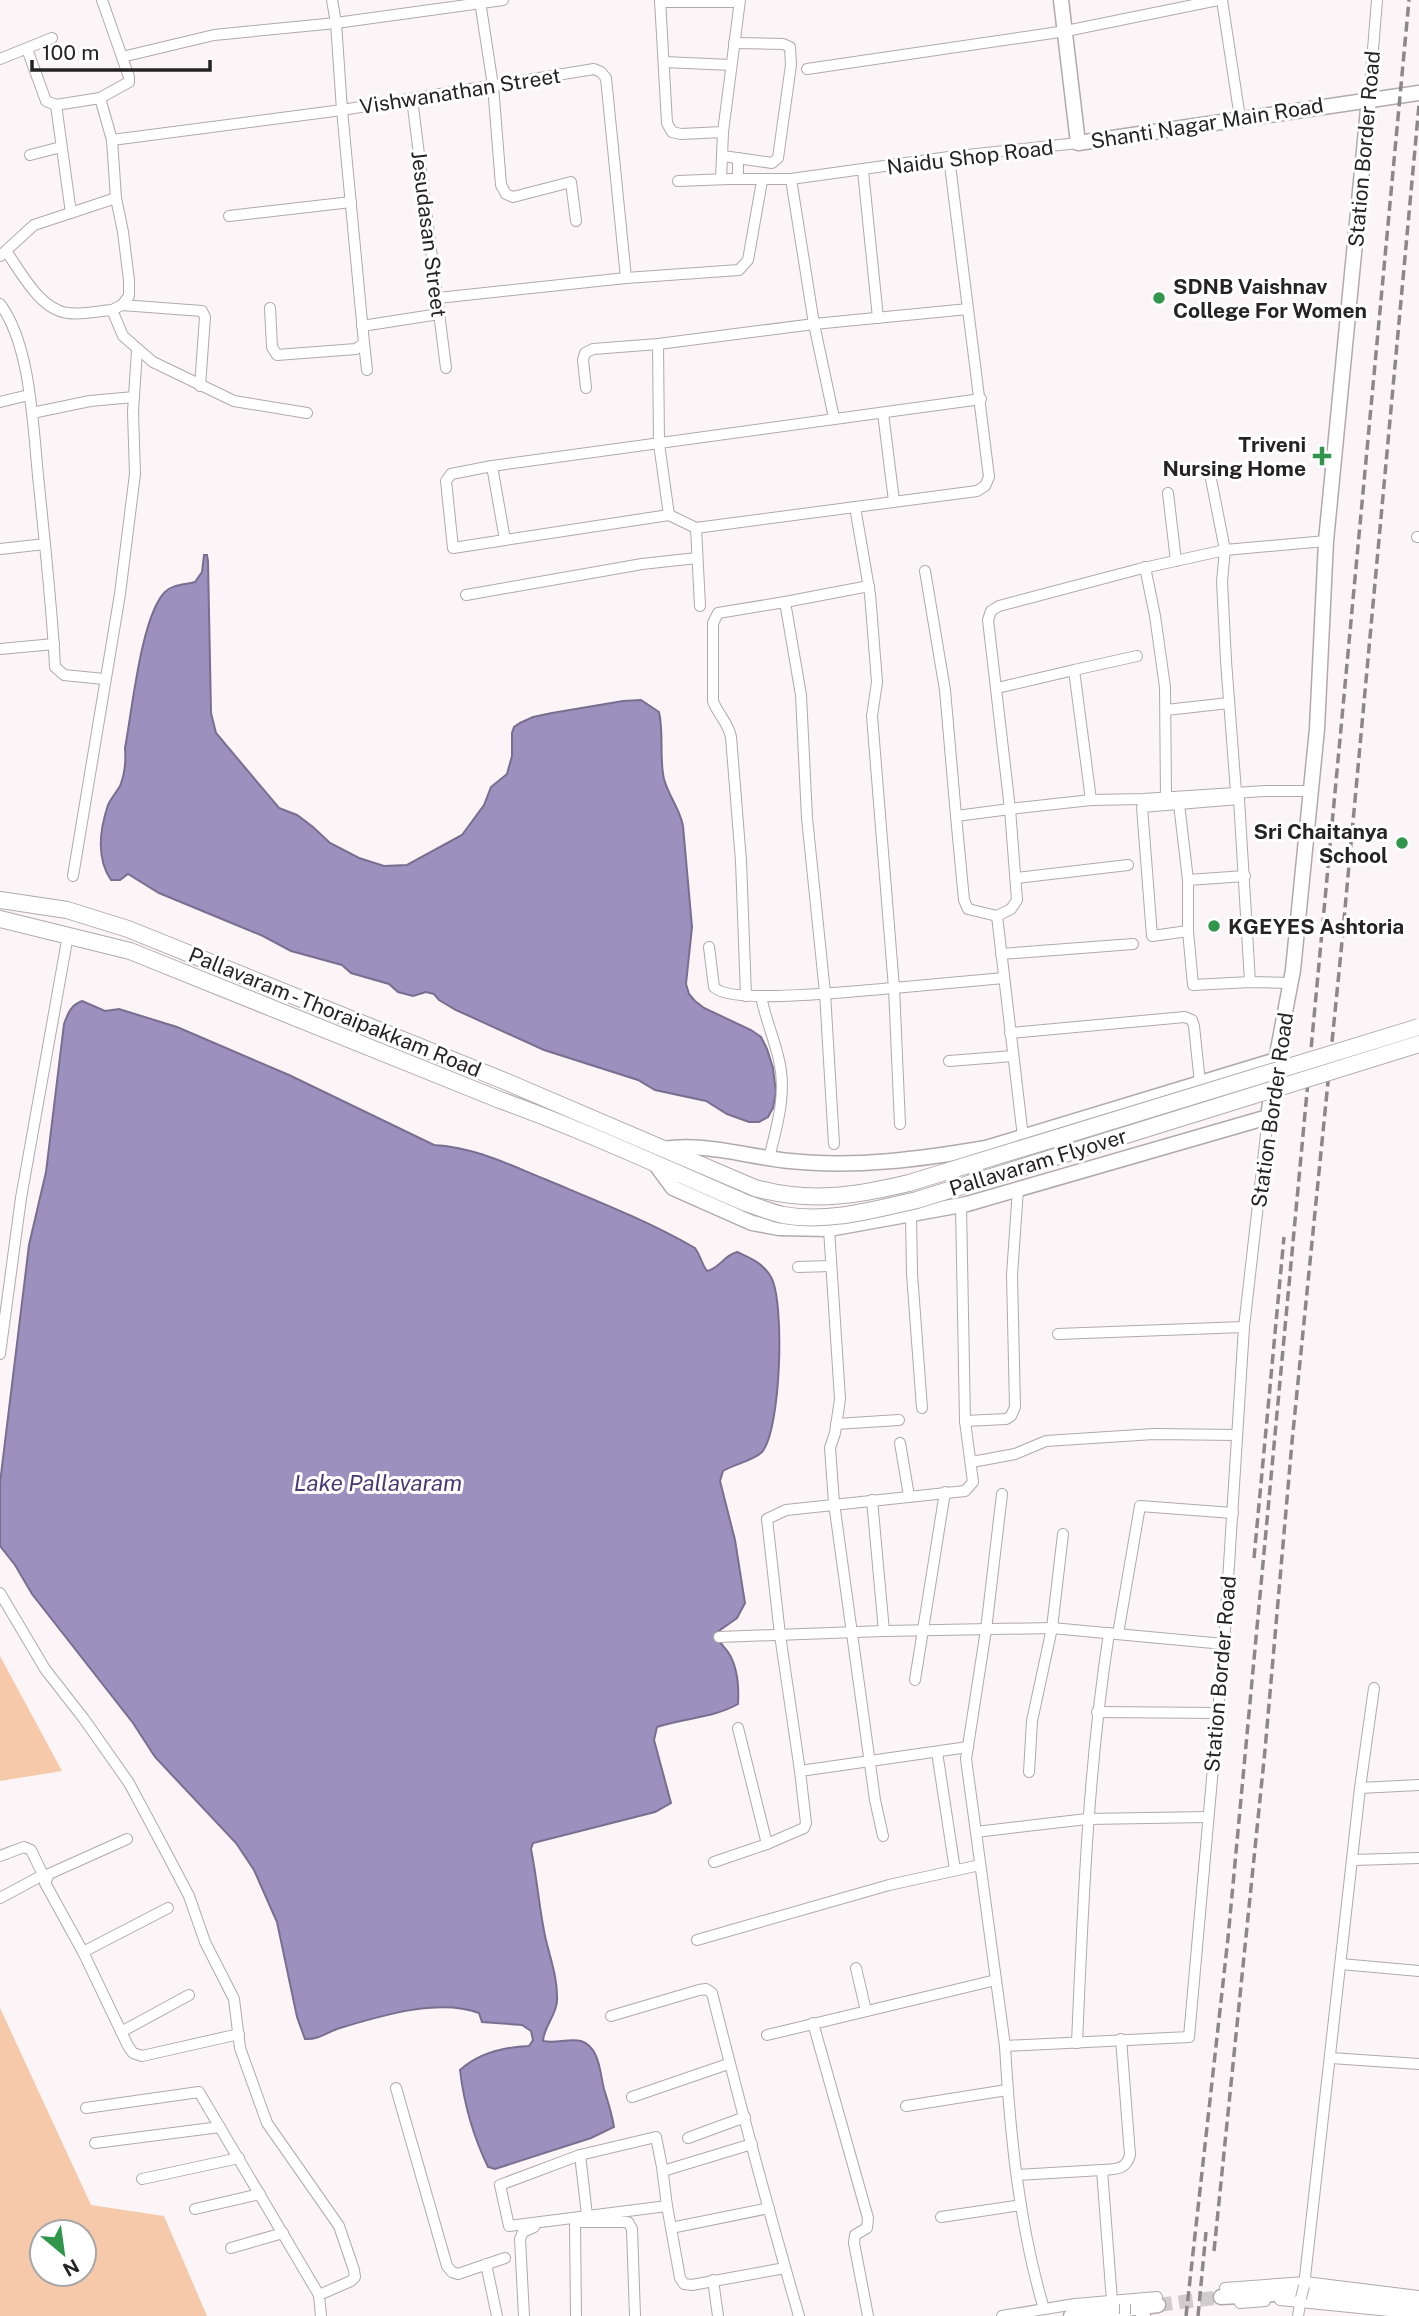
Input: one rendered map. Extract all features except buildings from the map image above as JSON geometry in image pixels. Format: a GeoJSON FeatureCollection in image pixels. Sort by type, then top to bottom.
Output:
{"type":"FeatureCollection","features":[{"type":"Feature","properties":{"kind":"main road","name":"Pallavaram - Thoraipakkam Road"},"geometry":{"type":"LineString","coordinates":[[0,900],[68,910],[128,929],[310,1001],[621,1129],[663,1149]]}},
{"type":"Feature","properties":{"kind":"main road","name":"Pallavaram - Thoraipakkam Road"},"geometry":{"type":"LineString","coordinates":[[0,919],[130,951],[551,1118],[627,1149],[656,1165]]}},
{"type":"Feature","properties":{"kind":"main road","name":"Pallavaram Flyover"},"geometry":{"type":"LineString","coordinates":[[663,1149],[755,1188],[802,1197],[845,1197],[909,1183],[1419,1027]]}},
{"type":"Feature","properties":{"kind":"main road","name":"Pallavaram Flyover"},"geometry":{"type":"LineString","coordinates":[[656,1165],[746,1203],[780,1214],[803,1217],[852,1215],[917,1200],[1419,1044]]}},
{"type":"Feature","properties":{"kind":"street"},"geometry":{"type":"LineString","coordinates":[[27,48],[46,101],[56,105],[100,98],[129,82],[102,0]]}},
{"type":"Feature","properties":{"kind":"street"},"geometry":{"type":"LineString","coordinates":[[332,0],[367,370]]}},
{"type":"Feature","properties":{"kind":"street"},"geometry":{"type":"LineString","coordinates":[[122,57],[214,35],[336,23],[503,0]]}},
{"type":"Feature","properties":{"kind":"street","name":"Naidu Shop Road"},"geometry":{"type":"LineString","coordinates":[[678,181],[786,180],[949,157],[1078,143],[1061,0]]}},
{"type":"Feature","properties":{"kind":"street"},"geometry":{"type":"LineString","coordinates":[[807,69],[1066,31],[1220,0],[1240,118]]}},
{"type":"Feature","properties":{"kind":"street","name":"Station Border Road"},"geometry":{"type":"LineString","coordinates":[[1005,2046],[1189,2037],[1224,1644],[1244,1327],[1268,1117],[1291,983],[1317,729],[1326,541],[1377,0]]}},
{"type":"Feature","properties":{"kind":"street"},"geometry":{"type":"LineString","coordinates":[[721,179],[723,132],[740,1],[660,1],[667,123],[672,131],[681,134],[723,132]]}},
{"type":"Feature","properties":{"kind":"street"},"geometry":{"type":"LineString","coordinates":[[481,2],[493,86],[500,185],[506,194],[513,197],[571,182],[576,221]]}},
{"type":"Feature","properties":{"kind":"street"},"geometry":{"type":"LineString","coordinates":[[0,59],[52,38]]}},
{"type":"Feature","properties":{"kind":"street"},"geometry":{"type":"LineString","coordinates":[[722,161],[772,163],[778,158],[791,54],[790,47],[783,44],[734,43]]}},
{"type":"Feature","properties":{"kind":"street"},"geometry":{"type":"LineString","coordinates":[[664,62],[731,65]]}},
{"type":"Feature","properties":{"kind":"street","name":"Vishwanathan Street"},"geometry":{"type":"LineString","coordinates":[[112,140],[341,110],[594,69],[606,78],[626,278]]}},
{"type":"Feature","properties":{"kind":"street","name":"Shanti Nagar Main Road"},"geometry":{"type":"LineString","coordinates":[[1078,143],[1419,93]]}},
{"type":"Feature","properties":{"kind":"street"},"geometry":{"type":"LineString","coordinates":[[100,98],[112,140],[116,198],[129,280],[129,296],[117,308]]}},
{"type":"Feature","properties":{"kind":"street","name":"Jesudasan Street"},"geometry":{"type":"LineString","coordinates":[[412,99],[446,368]]}},
{"type":"Feature","properties":{"kind":"street"},"geometry":{"type":"LineString","coordinates":[[56,105],[71,213]]}},
{"type":"Feature","properties":{"kind":"street"},"geometry":{"type":"LineString","coordinates":[[30,155],[61,148]]}},
{"type":"Feature","properties":{"kind":"street"},"geometry":{"type":"LineString","coordinates":[[949,157],[981,399],[989,477],[985,486],[977,491],[696,528],[669,515],[453,548],[446,481],[451,474],[492,466],[981,399]]}},
{"type":"Feature","properties":{"kind":"street"},"geometry":{"type":"LineString","coordinates":[[738,162],[738,179]]}},
{"type":"Feature","properties":{"kind":"street"},"geometry":{"type":"LineString","coordinates":[[863,171],[878,318]]}},
{"type":"Feature","properties":{"kind":"street"},"geometry":{"type":"LineString","coordinates":[[438,298],[626,278],[739,270],[748,260],[764,180]]}},
{"type":"Feature","properties":{"kind":"street"},"geometry":{"type":"LineString","coordinates":[[786,180],[834,418]]}},
{"type":"Feature","properties":{"kind":"street"},"geometry":{"type":"LineString","coordinates":[[116,198],[34,225],[3,254],[41,299],[51,307],[69,313],[117,308],[202,311],[205,317],[200,386]]}},
{"type":"Feature","properties":{"kind":"street"},"geometry":{"type":"LineString","coordinates":[[229,216],[351,202]]}},
{"type":"Feature","properties":{"kind":"street"},"geometry":{"type":"LineString","coordinates":[[0,304],[14,327],[18,340],[32,414],[55,667],[64,675],[104,679]]}},
{"type":"Feature","properties":{"kind":"street"},"geometry":{"type":"LineString","coordinates":[[117,308],[123,336],[153,362],[234,401],[307,413]]}},
{"type":"Feature","properties":{"kind":"street"},"geometry":{"type":"LineString","coordinates":[[271,308],[272,347],[277,355],[356,349],[364,343]]}},
{"type":"Feature","properties":{"kind":"street"},"geometry":{"type":"LineString","coordinates":[[586,388],[583,360],[585,353],[593,349],[968,309]]}},
{"type":"Feature","properties":{"kind":"street"},"geometry":{"type":"LineString","coordinates":[[362,326],[439,314]]}},
{"type":"Feature","properties":{"kind":"street"},"geometry":{"type":"LineString","coordinates":[[658,344],[659,444],[669,515]]}},
{"type":"Feature","properties":{"kind":"street"},"geometry":{"type":"LineString","coordinates":[[73,876],[120,594],[135,474],[134,397],[137,350]]}},
{"type":"Feature","properties":{"kind":"street"},"geometry":{"type":"LineString","coordinates":[[0,402],[29,395]]}},
{"type":"Feature","properties":{"kind":"street"},"geometry":{"type":"LineString","coordinates":[[32,414],[90,401],[134,397]]}},
{"type":"Feature","properties":{"kind":"street"},"geometry":{"type":"LineString","coordinates":[[883,413],[894,501]]}},
{"type":"Feature","properties":{"kind":"street"},"geometry":{"type":"LineString","coordinates":[[492,466],[505,540]]}},
{"type":"Feature","properties":{"kind":"street"},"geometry":{"type":"LineString","coordinates":[[1210,474],[1225,550],[1222,581],[1236,792]]}},
{"type":"Feature","properties":{"kind":"street"},"geometry":{"type":"LineString","coordinates":[[1168,493],[1176,561]]}},
{"type":"Feature","properties":{"kind":"street"},"geometry":{"type":"LineString","coordinates":[[855,507],[869,586],[877,682],[872,716],[894,988],[901,1125]]}},
{"type":"Feature","properties":{"kind":"street"},"geometry":{"type":"LineString","coordinates":[[696,528],[700,606]]}},
{"type":"Feature","properties":{"kind":"street"},"geometry":{"type":"LineString","coordinates":[[925,571],[945,690],[964,900],[968,909],[997,916],[1011,909],[1017,900],[1010,809],[988,620],[991,611],[999,606],[1144,567],[1225,550],[1326,541]]}},
{"type":"Feature","properties":{"kind":"street"},"geometry":{"type":"LineString","coordinates":[[0,549],[45,544]]}},
{"type":"Feature","properties":{"kind":"street"},"geometry":{"type":"LineString","coordinates":[[466,595],[642,564],[697,558]]}},
{"type":"Feature","properties":{"kind":"street"},"geometry":{"type":"LineString","coordinates":[[1144,567],[1166,687],[1166,797]]}},
{"type":"Feature","properties":{"kind":"street"},"geometry":{"type":"LineString","coordinates":[[746,996],[741,861],[731,737],[727,722],[717,713],[713,701],[713,623],[718,613],[869,586]]}},
{"type":"Feature","properties":{"kind":"street"},"geometry":{"type":"LineString","coordinates":[[785,602],[801,695],[807,818],[825,993],[834,1144]]}},
{"type":"Feature","properties":{"kind":"street"},"geometry":{"type":"LineString","coordinates":[[0,649],[54,644]]}},
{"type":"Feature","properties":{"kind":"street"},"geometry":{"type":"LineString","coordinates":[[997,688],[1137,656]]}},
{"type":"Feature","properties":{"kind":"street"},"geometry":{"type":"LineString","coordinates":[[1074,670],[1091,800]]}},
{"type":"Feature","properties":{"kind":"street"},"geometry":{"type":"LineString","coordinates":[[1166,710],[1229,703]]}},
{"type":"Feature","properties":{"kind":"street"},"geometry":{"type":"LineString","coordinates":[[956,816],[1091,800],[1310,791]]}},
{"type":"Feature","properties":{"kind":"street"},"geometry":{"type":"LineString","coordinates":[[1188,931],[1152,936],[1142,807],[1239,799],[1250,982]]}},
{"type":"Feature","properties":{"kind":"street"},"geometry":{"type":"LineString","coordinates":[[1179,804],[1188,880],[1188,931],[1193,985],[1291,983]]}},
{"type":"Feature","properties":{"kind":"street"},"geometry":{"type":"LineString","coordinates":[[1016,878],[1128,865]]}},
{"type":"Feature","properties":{"kind":"street"},"geometry":{"type":"LineString","coordinates":[[1188,880],[1245,876]]}},
{"type":"Feature","properties":{"kind":"street"},"geometry":{"type":"LineString","coordinates":[[997,916],[1024,1137]]}},
{"type":"Feature","properties":{"kind":"street"},"geometry":{"type":"LineString","coordinates":[[0,1354],[21,1198],[68,935]]}},
{"type":"Feature","properties":{"kind":"street"},"geometry":{"type":"LineString","coordinates":[[1001,954],[1133,944]]}},
{"type":"Feature","properties":{"kind":"street"},"geometry":{"type":"LineString","coordinates":[[709,947],[714,987],[725,994],[761,996],[825,993],[1004,978]]}},
{"type":"Feature","properties":{"kind":"street"},"geometry":{"type":"LineString","coordinates":[[761,996],[779,1060],[782,1090],[780,1114],[769,1158]]}},
{"type":"Feature","properties":{"kind":"street"},"geometry":{"type":"LineString","coordinates":[[1010,1033],[1185,1017],[1192,1020],[1194,1026],[1200,1083]]}},
{"type":"Feature","properties":{"kind":"street"},"geometry":{"type":"LineString","coordinates":[[949,1061],[1013,1056]]}},
{"type":"Feature","properties":{"kind":"street"},"geometry":{"type":"LineString","coordinates":[[663,1149],[685,1145],[769,1158],[854,1164],[950,1154],[986,1148],[1276,1060]]}},
{"type":"Feature","properties":{"kind":"street"},"geometry":{"type":"LineString","coordinates":[[656,1165],[673,1188],[752,1223],[779,1228],[829,1229],[961,1205],[1268,1117]]}},
{"type":"Feature","properties":{"kind":"street"},"geometry":{"type":"LineString","coordinates":[[965,1421],[1006,1419],[1011,1416],[1015,1407],[1012,1275],[1018,1189]]}},
{"type":"Feature","properties":{"kind":"street"},"geometry":{"type":"LineString","coordinates":[[714,1862],[767,1844],[804,1828],[806,1824],[767,1519],[786,1510],[965,1491],[971,1488],[972,1462],[965,1421],[961,1205]]}},
{"type":"Feature","properties":{"kind":"street"},"geometry":{"type":"LineString","coordinates":[[911,1214],[912,1274],[922,1408]]}},
{"type":"Feature","properties":{"kind":"street"},"geometry":{"type":"LineString","coordinates":[[829,1229],[840,1399],[830,1448],[834,1503],[883,1836]]}},
{"type":"Feature","properties":{"kind":"street"},"geometry":{"type":"LineString","coordinates":[[798,1266],[831,1266]]}},
{"type":"Feature","properties":{"kind":"street"},"geometry":{"type":"LineString","coordinates":[[1058,1334],[1244,1327]]}},
{"type":"Feature","properties":{"kind":"street"},"geometry":{"type":"LineString","coordinates":[[836,1424],[900,1420]]}},
{"type":"Feature","properties":{"kind":"street"},"geometry":{"type":"LineString","coordinates":[[972,1462],[1014,1454],[1046,1441],[1154,1434],[1237,1434]]}},
{"type":"Feature","properties":{"kind":"street"},"geometry":{"type":"LineString","coordinates":[[900,1443],[909,1496]]}},
{"type":"Feature","properties":{"kind":"street"},"geometry":{"type":"LineString","coordinates":[[915,1680],[945,1492]]}},
{"type":"Feature","properties":{"kind":"street"},"geometry":{"type":"LineString","coordinates":[[1002,1494],[986,1630],[966,1759],[1005,2046],[1007,2090],[1021,2205],[1044,2309]]}},
{"type":"Feature","properties":{"kind":"street"},"geometry":{"type":"LineString","coordinates":[[872,1500],[884,1631]]}},
{"type":"Feature","properties":{"kind":"street"},"geometry":{"type":"LineString","coordinates":[[1077,2043],[1087,1819],[1097,1712],[1140,1506],[1233,1513]]}},
{"type":"Feature","properties":{"kind":"street"},"geometry":{"type":"LineString","coordinates":[[1029,1772],[1032,1721],[1052,1628],[1063,1534]]}},
{"type":"Feature","properties":{"kind":"street"},"geometry":{"type":"LineString","coordinates":[[0,1593],[46,1669],[129,1783],[189,1896],[205,1942],[234,1999],[240,2048],[267,2123],[339,2226],[355,2277],[319,2295]]}},
{"type":"Feature","properties":{"kind":"street"},"geometry":{"type":"LineString","coordinates":[[719,1637],[1052,1628],[1224,1644]]}},
{"type":"Feature","properties":{"kind":"street"},"geometry":{"type":"LineString","coordinates":[[1298,2316],[1304,2284],[1360,1788],[1374,1688]]}},
{"type":"Feature","properties":{"kind":"street"},"geometry":{"type":"LineString","coordinates":[[1097,1712],[1218,1713]]}},
{"type":"Feature","properties":{"kind":"street"},"geometry":{"type":"LineString","coordinates":[[738,1728],[767,1844]]}},
{"type":"Feature","properties":{"kind":"street"},"geometry":{"type":"LineString","coordinates":[[800,1771],[968,1747]]}},
{"type":"Feature","properties":{"kind":"street"},"geometry":{"type":"LineString","coordinates":[[937,1752],[955,1870]]}},
{"type":"Feature","properties":{"kind":"street"},"geometry":{"type":"LineString","coordinates":[[1360,1788],[1419,1785]]}},
{"type":"Feature","properties":{"kind":"street"},"geometry":{"type":"LineString","coordinates":[[976,1832],[1087,1819],[1208,1816]]}},
{"type":"Feature","properties":{"kind":"street"},"geometry":{"type":"LineString","coordinates":[[0,1898],[127,1839]]}},
{"type":"Feature","properties":{"kind":"street"},"geometry":{"type":"LineString","coordinates":[[0,1856],[24,1847],[31,1850],[44,1877],[45,1886],[83,1952],[121,2032],[134,2053],[142,2056],[239,2034]]}},
{"type":"Feature","properties":{"kind":"street"},"geometry":{"type":"LineString","coordinates":[[1353,1860],[1419,1858]]}},
{"type":"Feature","properties":{"kind":"street"},"geometry":{"type":"LineString","coordinates":[[697,1940],[889,1885],[980,1865]]}},
{"type":"Feature","properties":{"kind":"street"},"geometry":{"type":"LineString","coordinates":[[83,1952],[168,1908]]}},
{"type":"Feature","properties":{"kind":"street"},"geometry":{"type":"LineString","coordinates":[[1341,1964],[1419,1971]]}},
{"type":"Feature","properties":{"kind":"street"},"geometry":{"type":"LineString","coordinates":[[856,1968],[866,2011]]}},
{"type":"Feature","properties":{"kind":"street"},"geometry":{"type":"LineString","coordinates":[[767,2035],[996,1980]]}},
{"type":"Feature","properties":{"kind":"street"},"geometry":{"type":"LineString","coordinates":[[611,2016],[706,1989],[712,1993],[799,2316]]}},
{"type":"Feature","properties":{"kind":"street"},"geometry":{"type":"LineString","coordinates":[[121,2032],[189,1995]]}},
{"type":"Feature","properties":{"kind":"street"},"geometry":{"type":"LineString","coordinates":[[813,2023],[868,2218],[867,2228],[855,2235],[854,2243],[868,2316]]}},
{"type":"Feature","properties":{"kind":"street"},"geometry":{"type":"LineString","coordinates":[[1017,2175],[1102,2170],[1121,2168],[1128,2164],[1130,2155],[1121,2039]]}},
{"type":"Feature","properties":{"kind":"street"},"geometry":{"type":"LineString","coordinates":[[1331,2058],[1419,2064]]}},
{"type":"Feature","properties":{"kind":"street"},"geometry":{"type":"LineString","coordinates":[[632,2097],[729,2064]]}},
{"type":"Feature","properties":{"kind":"street"},"geometry":{"type":"LineString","coordinates":[[396,2088],[447,2266],[458,2274],[505,2258]]}},
{"type":"Feature","properties":{"kind":"street"},"geometry":{"type":"LineString","coordinates":[[906,2106],[1007,2090]]}},
{"type":"Feature","properties":{"kind":"street"},"geometry":{"type":"LineString","coordinates":[[86,2108],[199,2092],[319,2295],[321,2316]]}},
{"type":"Feature","properties":{"kind":"street"},"geometry":{"type":"LineString","coordinates":[[688,2138],[745,2117]]}},
{"type":"Feature","properties":{"kind":"street"},"geometry":{"type":"LineString","coordinates":[[95,2143],[220,2127]]}},
{"type":"Feature","properties":{"kind":"street"},"geometry":{"type":"LineString","coordinates":[[667,2206],[509,2226],[500,2185],[580,2155],[656,2137],[680,2278],[684,2284],[785,2268]]}},
{"type":"Feature","properties":{"kind":"street"},"geometry":{"type":"LineString","coordinates":[[663,2171],[752,2144]]}},
{"type":"Feature","properties":{"kind":"street"},"geometry":{"type":"LineString","coordinates":[[580,2155],[587,2215]]}},
{"type":"Feature","properties":{"kind":"street"},"geometry":{"type":"LineString","coordinates":[[142,2179],[239,2158]]}},
{"type":"Feature","properties":{"kind":"street"},"geometry":{"type":"LineString","coordinates":[[1102,2170],[1112,2301]]}},
{"type":"Feature","properties":{"kind":"street"},"geometry":{"type":"LineString","coordinates":[[195,2209],[260,2194]]}},
{"type":"Feature","properties":{"kind":"street"},"geometry":{"type":"LineString","coordinates":[[941,2217],[1021,2205]]}},
{"type":"Feature","properties":{"kind":"street"},"geometry":{"type":"LineString","coordinates":[[671,2228],[769,2208]]}},
{"type":"Feature","properties":{"kind":"street"},"geometry":{"type":"LineString","coordinates":[[524,2316],[520,2239],[523,2232],[530,2227],[575,2222],[628,2222],[632,2229],[635,2316]]}},
{"type":"Feature","properties":{"kind":"street"},"geometry":{"type":"LineString","coordinates":[[575,2222],[576,2316]]}},
{"type":"Feature","properties":{"kind":"street"},"geometry":{"type":"LineString","coordinates":[[231,2248],[283,2233]]}},
{"type":"Feature","properties":{"kind":"street"},"geometry":{"type":"LineString","coordinates":[[486,2264],[497,2316]]}},
{"type":"Feature","properties":{"kind":"street"},"geometry":{"type":"LineString","coordinates":[[713,2280],[718,2316]]}},
{"type":"Feature","properties":{"kind":"street"},"geometry":{"type":"LineString","coordinates":[[1223,2293],[1304,2284],[1419,2295]]}},
{"type":"Feature","properties":{"kind":"street"},"geometry":{"type":"LineString","coordinates":[[1223,2293],[1303,2292],[1419,2306]]}},
{"type":"Feature","properties":{"kind":"street"},"geometry":{"type":"LineString","coordinates":[[1240,2303],[1301,2299],[1394,2314],[1419,2314]]}},
{"type":"Feature","properties":{"kind":"street"},"geometry":{"type":"LineString","coordinates":[[1002,2316],[1112,2301],[1125,2309],[1158,2301]]}},
{"type":"Feature","properties":{"kind":"street"},"geometry":{"type":"LineString","coordinates":[[1071,2316],[1158,2301]]}},
{"type":"Feature","properties":{"kind":"shaded area"},"geometry":{"type":"Polygon","coordinates":[[[0,1656],[62,1771],[0,1781],[0,1656]]]}},
{"type":"Feature","properties":{"kind":"shaded area"},"geometry":{"type":"Polygon","coordinates":[[[0,2008],[91,2205],[164,2216],[207,2316],[0,2316],[0,2008]]]}},
{"type":"Feature","properties":{"kind":"water"},"geometry":{"type":"Polygon","coordinates":[[[204,555],[207,555],[208,561],[211,713],[216,733],[279,808],[297,815],[330,843],[359,858],[384,866],[407,865],[462,835],[484,805],[491,787],[507,774],[512,756],[512,733],[514,727],[520,723],[533,717],[623,701],[641,700],[659,712],[664,779],[683,826],[692,927],[686,984],[689,994],[704,1008],[761,1037],[773,1068],[776,1092],[768,1117],[759,1122],[749,1122],[727,1114],[706,1101],[655,1090],[638,1080],[544,1050],[456,1010],[434,994],[426,992],[413,996],[398,992],[389,984],[351,973],[342,965],[291,951],[263,936],[159,893],[128,874],[120,880],[111,880],[101,853],[101,833],[108,805],[123,777],[134,689],[150,621],[157,604],[168,589],[195,582],[202,572],[204,555]]]}},
{"type":"Feature","properties":{"kind":"water","name":"Lake Pallavaram"},"geometry":{"type":"Polygon","coordinates":[[[82,1001],[105,1011],[119,1009],[177,1027],[289,1075],[434,1145],[463,1149],[492,1158],[603,1204],[695,1248],[707,1271],[737,1252],[760,1265],[771,1277],[778,1312],[779,1366],[777,1394],[768,1439],[762,1452],[723,1471],[720,1481],[735,1540],[745,1603],[737,1618],[716,1633],[734,1664],[738,1704],[719,1712],[657,1727],[654,1740],[671,1803],[655,1812],[533,1843],[531,1849],[557,1993],[556,2006],[543,2041],[581,2041],[596,2055],[614,2127],[591,2138],[495,2169],[488,2167],[470,2120],[460,2070],[475,2059],[492,2052],[529,2046],[533,2040],[531,2031],[522,2025],[482,2022],[479,2013],[463,2009],[428,2008],[373,2018],[319,2037],[305,2039],[297,2017],[277,1922],[254,1870],[236,1843],[155,1757],[133,1723],[32,1594],[0,1546],[0,1483],[29,1245],[46,1172],[64,1024],[70,1010],[82,1001]]]}},
{"type":"Feature","properties":{"kind":"tunnel"},"geometry":{"type":"LineString","coordinates":[[1158,2305],[1221,2297]]}},
{"type":"Feature","properties":{"kind":"railway"},"geometry":{"type":"LineString","coordinates":[[1186,2316],[1228,1938],[1409,0]]}},
{"type":"Feature","properties":{"kind":"railway"},"geometry":{"type":"LineString","coordinates":[[1214,2251],[1265,1750],[1419,105]]}},
{"type":"Feature","properties":{"kind":"railway"},"geometry":{"type":"LineString","coordinates":[[1254,1558],[1284,1237]]}},
{"type":"Feature","properties":{"kind":"railway"},"geometry":{"type":"LineString","coordinates":[[1198,2316],[1206,2232]]}},
{"type":"Feature","properties":{"kind":"place","name":"SDNB Vaishnav College For Women"},"geometry":{"type":"Point","coordinates":[1159,298]}},
{"type":"Feature","properties":{"kind":"place","name":"Triveni Nursing Home"},"geometry":{"type":"Point","coordinates":[1322,456]}},
{"type":"Feature","properties":{"kind":"place","name":"Sri Chaitanya School"},"geometry":{"type":"Point","coordinates":[1402,843]}},
{"type":"Feature","properties":{"kind":"place","name":"KGEYES Ashtoria"},"geometry":{"type":"Point","coordinates":[1214,926]}}]}
